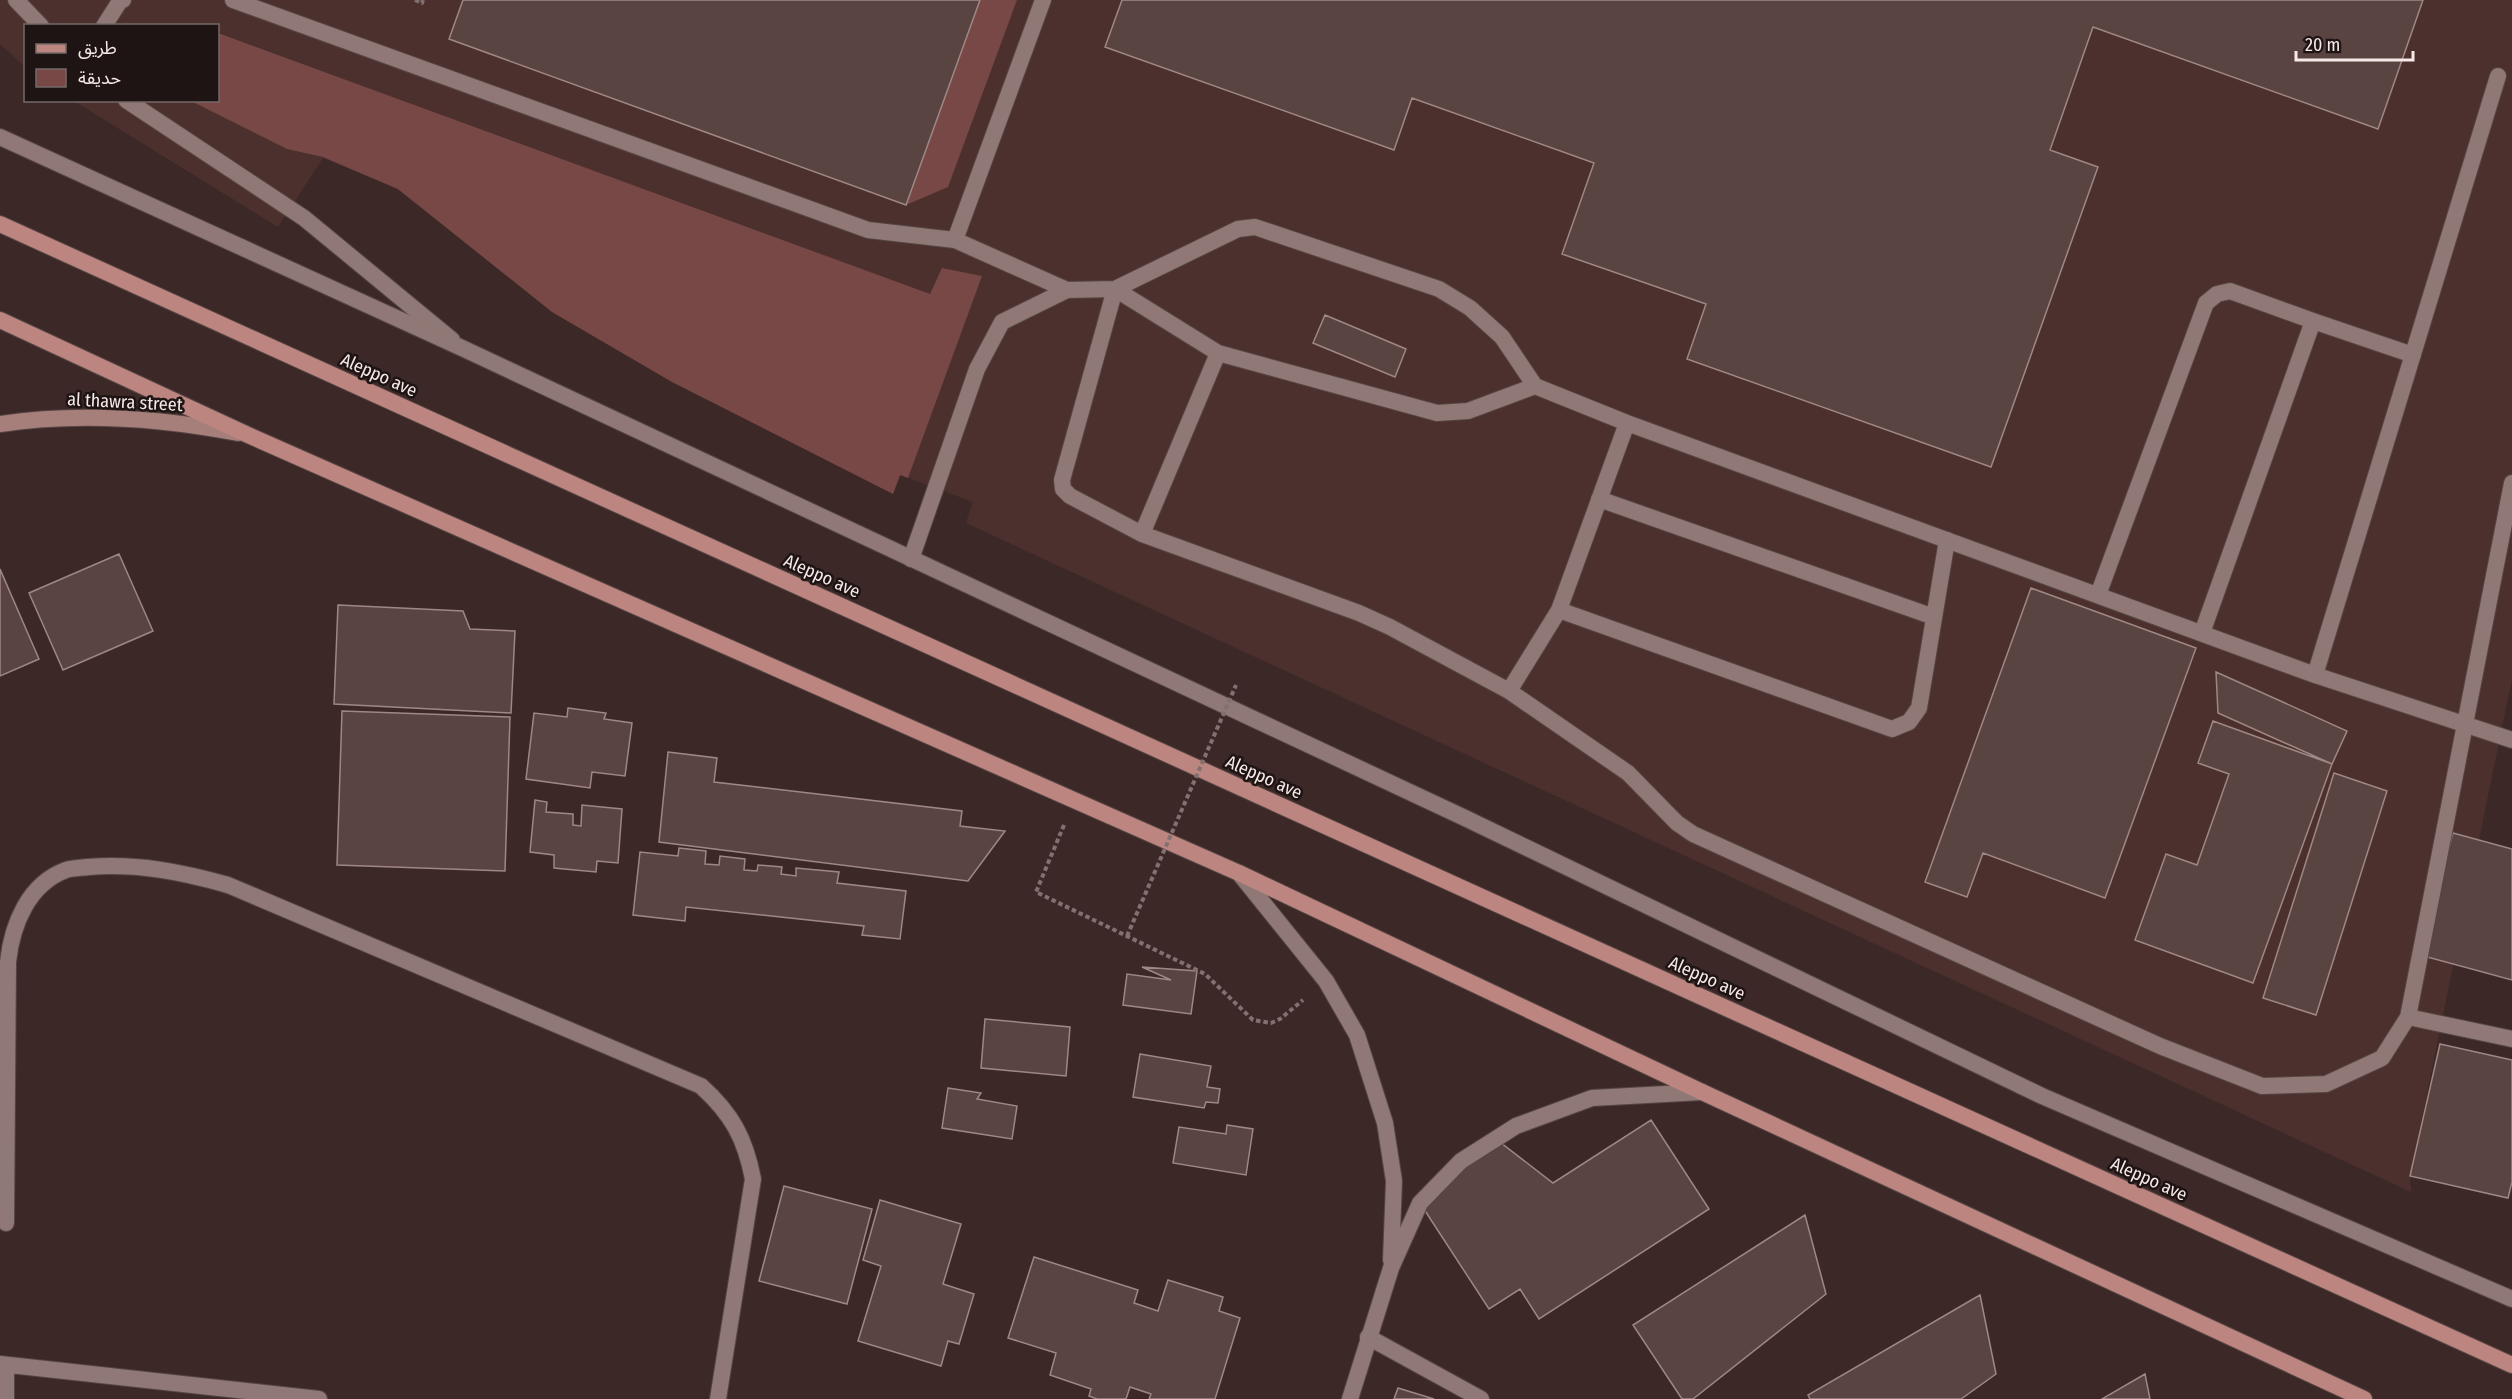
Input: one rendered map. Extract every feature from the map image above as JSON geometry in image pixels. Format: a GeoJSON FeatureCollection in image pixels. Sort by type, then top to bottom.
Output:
{"type":"FeatureCollection","features":[{"type":"Feature","properties":{"kind":"main road","name":"Aleppo ave"},"geometry":{"type":"LineString","coordinates":[[0,224],[2512,1365]]}},
{"type":"Feature","properties":{"kind":"main road"},"geometry":{"type":"LineString","coordinates":[[0,320],[248,435],[1239,873],[1702,1092],[2364,1399]]}},
{"type":"Feature","properties":{"kind":"main road","name":"al thawra street"},"geometry":{"type":"LineString","coordinates":[[0,424],[75,417],[133,418],[190,424],[248,435]]}},
{"type":"Feature","properties":{"kind":"street"},"geometry":{"type":"LineString","coordinates":[[16,0],[39,24]]}},
{"type":"Feature","properties":{"kind":"street"},"geometry":{"type":"LineString","coordinates":[[105,24],[120,1],[123,0]]}},
{"type":"Feature","properties":{"kind":"street"},"geometry":{"type":"LineString","coordinates":[[233,0],[868,230],[955,240],[1067,290]]}},
{"type":"Feature","properties":{"kind":"street"},"geometry":{"type":"LineString","coordinates":[[955,240],[1043,0]]}},
{"type":"Feature","properties":{"kind":"street"},"geometry":{"type":"LineString","coordinates":[[2315,675],[2498,76]]}},
{"type":"Feature","properties":{"kind":"street"},"geometry":{"type":"LineString","coordinates":[[129,102],[304,218],[462,348]]}},
{"type":"Feature","properties":{"kind":"street"},"geometry":{"type":"LineString","coordinates":[[0,137],[462,348],[1466,818],[2042,1096],[2512,1299]]}},
{"type":"Feature","properties":{"kind":"street"},"geometry":{"type":"LineString","coordinates":[[911,559],[977,369],[1002,322],[1067,290],[1115,289],[1238,230],[1255,227],[1439,289],[1470,308],[1502,337],[1535,386],[1627,423],[2315,675],[2512,740]]}},
{"type":"Feature","properties":{"kind":"street"},"geometry":{"type":"LineString","coordinates":[[1115,289],[1218,353],[1437,413],[1468,411],[1535,386]]}},
{"type":"Feature","properties":{"kind":"street"},"geometry":{"type":"LineString","coordinates":[[1115,289],[1062,480],[1063,489],[1070,496],[1142,534],[1359,613],[1390,627],[1509,692],[1628,772],[1677,823],[1693,834],[2160,1046],[2262,1086],[2326,1084],[2382,1058],[2408,1017],[2512,483]]}},
{"type":"Feature","properties":{"kind":"street"},"geometry":{"type":"LineString","coordinates":[[2098,595],[2206,303],[2217,294],[2230,291],[2413,354]]}},
{"type":"Feature","properties":{"kind":"street"},"geometry":{"type":"LineString","coordinates":[[2202,633],[2313,321]]}},
{"type":"Feature","properties":{"kind":"street"},"geometry":{"type":"LineString","coordinates":[[1142,534],[1218,353]]}},
{"type":"Feature","properties":{"kind":"street"},"geometry":{"type":"LineString","coordinates":[[1509,692],[1559,610],[1627,423]]}},
{"type":"Feature","properties":{"kind":"street"},"geometry":{"type":"LineString","coordinates":[[1599,499],[1934,617]]}},
{"type":"Feature","properties":{"kind":"street"},"geometry":{"type":"LineString","coordinates":[[1559,610],[1892,729],[1909,722],[1919,708],[1947,540]]}},
{"type":"Feature","properties":{"kind":"street"},"geometry":{"type":"LineString","coordinates":[[6,1223],[8,962],[13,932],[25,904],[51,878],[67,869],[129,866],[194,875],[239,890],[701,1086],[715,1099],[739,1131],[748,1154],[753,1179],[718,1399]]}},
{"type":"Feature","properties":{"kind":"street"},"geometry":{"type":"LineString","coordinates":[[1239,873],[1326,981],[1357,1035],[1385,1124],[1394,1181],[1391,1268]]}},
{"type":"Feature","properties":{"kind":"street"},"geometry":{"type":"LineString","coordinates":[[2408,1017],[2512,1039]]}},
{"type":"Feature","properties":{"kind":"street"},"geometry":{"type":"LineString","coordinates":[[1350,1399],[1391,1268],[1420,1203],[1461,1161],[1516,1126],[1592,1098],[1702,1092]]}},
{"type":"Feature","properties":{"kind":"street"},"geometry":{"type":"LineString","coordinates":[[1368,1337],[1481,1399]]}},
{"type":"Feature","properties":{"kind":"street"},"geometry":{"type":"LineString","coordinates":[[6,1399],[3,1365],[319,1399]]}},
{"type":"Feature","properties":{"kind":"path"},"geometry":{"type":"LineString","coordinates":[[415,0],[422,3],[423,0]]}},
{"type":"Feature","properties":{"kind":"path"},"geometry":{"type":"LineString","coordinates":[[1128,936],[1236,685]]}},
{"type":"Feature","properties":{"kind":"path"},"geometry":{"type":"LineString","coordinates":[[1074,800],[1036,892],[1205,974],[1253,1020],[1262,1023],[1271,1023],[1280,1019],[1326,981]]}},
{"type":"Feature","properties":{"kind":"shaded area"},"geometry":{"type":"Polygon","coordinates":[[[0,0],[2512,0],[2512,679],[2410,1176],[2411,1192],[966,523],[973,502],[901,475],[893,494],[672,382],[552,312],[397,189],[323,158],[278,227],[76,102],[219,102],[219,24],[24,24],[24,66],[0,44],[0,0]]]}},
{"type":"Feature","properties":{"kind":"green space"},"geometry":{"type":"Polygon","coordinates":[[[980,0],[1017,0],[948,187],[906,205],[980,0]]]}},
{"type":"Feature","properties":{"kind":"green space"},"geometry":{"type":"Polygon","coordinates":[[[219,33],[930,294],[942,268],[982,276],[908,478],[900,475],[893,494],[672,382],[552,312],[398,189],[323,157],[287,149],[193,102],[219,102],[219,33]]]}},
{"type":"Feature","properties":{"kind":"building"},"geometry":{"type":"Polygon","coordinates":[[[463,0],[980,0],[906,205],[449,39],[463,0]]]}},
{"type":"Feature","properties":{"kind":"building"},"geometry":{"type":"Polygon","coordinates":[[[1122,0],[2423,0],[2378,129],[2093,27],[2050,150],[2098,167],[1991,467],[1687,359],[1706,304],[1562,254],[1594,163],[1412,98],[1394,150],[1105,47],[1122,0]]]}},
{"type":"Feature","properties":{"kind":"building"},"geometry":{"type":"Polygon","coordinates":[[[1325,315],[1406,349],[1395,377],[1313,343],[1325,315]]]}},
{"type":"Feature","properties":{"kind":"building"},"geometry":{"type":"Polygon","coordinates":[[[119,554],[153,631],[63,670],[29,593],[119,554]]]}},
{"type":"Feature","properties":{"kind":"building"},"geometry":{"type":"Polygon","coordinates":[[[0,569],[39,659],[0,676],[0,569]]]}},
{"type":"Feature","properties":{"kind":"building"},"geometry":{"type":"Polygon","coordinates":[[[2031,588],[2196,648],[2105,898],[1983,853],[1967,897],[1925,882],[2031,588]]]}},
{"type":"Feature","properties":{"kind":"building"},"geometry":{"type":"Polygon","coordinates":[[[338,605],[463,611],[470,629],[515,631],[511,713],[334,704],[338,605]]]}},
{"type":"Feature","properties":{"kind":"building"},"geometry":{"type":"Polygon","coordinates":[[[2216,672],[2347,731],[2332,764],[2218,713],[2216,672]]]}},
{"type":"Feature","properties":{"kind":"building"},"geometry":{"type":"Polygon","coordinates":[[[568,708],[606,713],[604,719],[632,723],[625,776],[592,772],[590,788],[526,779],[534,713],[567,717],[568,708]]]}},
{"type":"Feature","properties":{"kind":"building"},"geometry":{"type":"Polygon","coordinates":[[[342,711],[510,717],[505,871],[337,865],[342,711]]]}},
{"type":"Feature","properties":{"kind":"building"},"geometry":{"type":"Polygon","coordinates":[[[2213,721],[2332,764],[2253,983],[2135,940],[2166,854],[2197,865],[2229,774],[2198,763],[2213,721]]]}},
{"type":"Feature","properties":{"kind":"building"},"geometry":{"type":"Polygon","coordinates":[[[668,752],[717,758],[714,782],[962,811],[960,826],[1005,831],[968,881],[659,842],[668,752]]]}},
{"type":"Feature","properties":{"kind":"building"},"geometry":{"type":"Polygon","coordinates":[[[2334,773],[2387,791],[2316,1015],[2263,998],[2334,773]]]}},
{"type":"Feature","properties":{"kind":"building"},"geometry":{"type":"Polygon","coordinates":[[[535,800],[547,802],[546,812],[573,814],[573,825],[581,826],[582,805],[622,809],[618,863],[597,861],[596,872],[554,868],[554,855],[530,852],[535,800]]]}},
{"type":"Feature","properties":{"kind":"building"},"geometry":{"type":"Polygon","coordinates":[[[2453,833],[2512,849],[2512,980],[2420,955],[2453,833]]]}},
{"type":"Feature","properties":{"kind":"building"},"geometry":{"type":"Polygon","coordinates":[[[679,848],[706,851],[705,864],[719,865],[720,856],[745,859],[744,870],[757,871],[758,865],[782,867],[781,874],[796,876],[796,868],[839,872],[837,883],[906,891],[900,939],[862,935],[864,926],[686,907],[685,921],[633,915],[640,852],[678,856],[679,848]]]}},
{"type":"Feature","properties":{"kind":"building"},"geometry":{"type":"Polygon","coordinates":[[[1142,967],[1197,971],[1191,1014],[1123,1005],[1127,974],[1171,980],[1142,967]]]}},
{"type":"Feature","properties":{"kind":"building"},"geometry":{"type":"Polygon","coordinates":[[[985,1019],[1070,1027],[1066,1076],[981,1068],[985,1019]]]}},
{"type":"Feature","properties":{"kind":"building"},"geometry":{"type":"Polygon","coordinates":[[[2440,1044],[2512,1060],[2512,1182],[2508,1198],[2410,1176],[2440,1044]]]}},
{"type":"Feature","properties":{"kind":"building"},"geometry":{"type":"Polygon","coordinates":[[[1140,1054],[1211,1066],[1207,1087],[1220,1089],[1218,1103],[1206,1102],[1204,1108],[1133,1097],[1140,1054]]]}},
{"type":"Feature","properties":{"kind":"building"},"geometry":{"type":"Polygon","coordinates":[[[948,1088],[981,1093],[977,1099],[1017,1106],[1012,1139],[942,1128],[948,1088]]]}},
{"type":"Feature","properties":{"kind":"building"},"geometry":{"type":"Polygon","coordinates":[[[1651,1120],[1709,1209],[1539,1319],[1520,1289],[1489,1309],[1420,1203],[1492,1136],[1553,1183],[1651,1120]]]}},
{"type":"Feature","properties":{"kind":"building"},"geometry":{"type":"Polygon","coordinates":[[[1227,1125],[1253,1129],[1246,1175],[1173,1163],[1179,1127],[1226,1134],[1227,1125]]]}},
{"type":"Feature","properties":{"kind":"building"},"geometry":{"type":"Polygon","coordinates":[[[784,1186],[872,1209],[847,1304],[759,1281],[784,1186]]]}},
{"type":"Feature","properties":{"kind":"building"},"geometry":{"type":"Polygon","coordinates":[[[880,1200],[961,1224],[943,1284],[974,1294],[959,1344],[948,1341],[941,1366],[858,1341],[881,1266],[863,1260],[880,1200]]]}},
{"type":"Feature","properties":{"kind":"building"},"geometry":{"type":"Polygon","coordinates":[[[1805,1215],[1826,1294],[1693,1399],[1682,1399],[1633,1325],[1805,1215]]]}},
{"type":"Feature","properties":{"kind":"building"},"geometry":{"type":"Polygon","coordinates":[[[1034,1257],[1138,1290],[1134,1303],[1158,1311],[1168,1280],[1223,1297],[1219,1311],[1240,1318],[1215,1399],[1149,1399],[1151,1394],[1130,1387],[1126,1399],[1097,1399],[1089,1396],[1091,1389],[1050,1375],[1056,1353],[1008,1338],[1034,1257]]]}},
{"type":"Feature","properties":{"kind":"building"},"geometry":{"type":"Polygon","coordinates":[[[1980,1295],[1996,1374],[1961,1399],[1810,1399],[1808,1395],[1980,1295]]]}},
{"type":"Feature","properties":{"kind":"building"},"geometry":{"type":"Polygon","coordinates":[[[2145,1374],[2150,1399],[2102,1399],[2145,1374]]]}},
{"type":"Feature","properties":{"kind":"building"},"geometry":{"type":"Polygon","coordinates":[[[1398,1388],[1434,1399],[1394,1399],[1398,1388]]]}}]}
